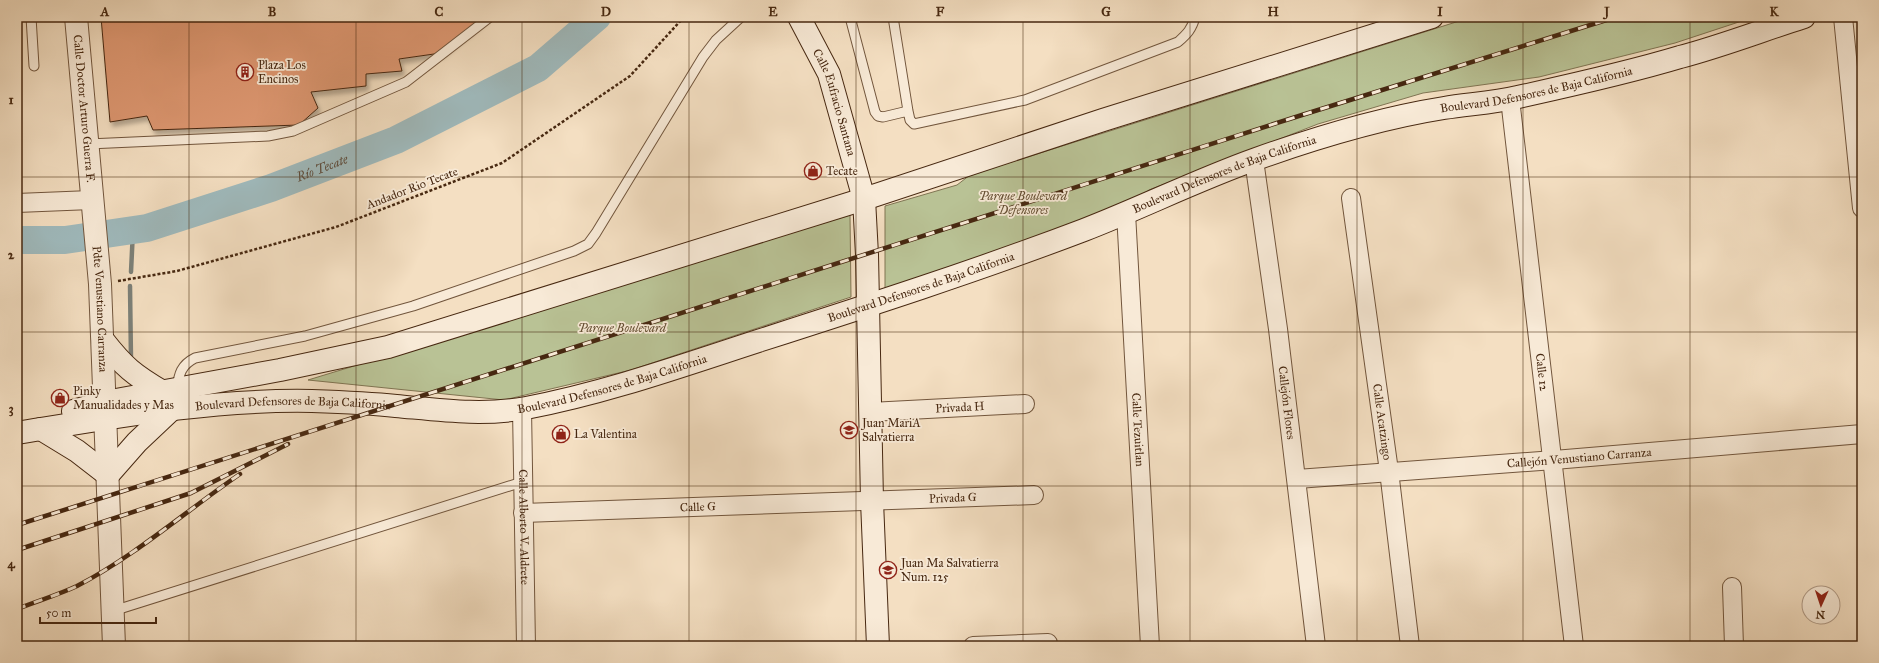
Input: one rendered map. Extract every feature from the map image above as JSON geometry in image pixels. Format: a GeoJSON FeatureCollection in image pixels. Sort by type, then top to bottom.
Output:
{"type":"FeatureCollection","features":[{"type":"Feature","properties":{"kind":"main road","name":"Calle Doctor Arturo Guerra F."},"geometry":{"type":"LineString","coordinates":[[76,17],[88,144],[91,200]]}},
{"type":"Feature","properties":{"kind":"main road","name":"Calle Eufracio Santana"},"geometry":{"type":"LineString","coordinates":[[799,17],[829,74],[864,199],[872,501],[878,646]]}},
{"type":"Feature","properties":{"kind":"main road","name":"Boulevard Defensores de Baja California"},"geometry":{"type":"LineString","coordinates":[[17,433],[58,416],[106,410],[171,397],[388,347],[864,199],[1394,23],[1432,17]]}},
{"type":"Feature","properties":{"kind":"main road","name":"Boulevard Defensores de Baja California"},"geometry":{"type":"LineString","coordinates":[[171,397],[223,404],[311,401],[391,405],[462,413],[491,413],[522,409],[627,383],[868,307],[965,273],[1126,213],[1254,160],[1386,120],[1443,108],[1510,99],[1683,57],[1804,17]]}},
{"type":"Feature","properties":{"kind":"main road","name":"Pdte Venustiano Carranza"},"geometry":{"type":"LineString","coordinates":[[91,200],[100,284],[103,340],[114,646]]}},
{"type":"Feature","properties":{"kind":"main road"},"geometry":{"type":"LineString","coordinates":[[41,429],[77,451],[108,476],[142,437],[171,397],[129,371],[121,364],[103,340]]}},
{"type":"Feature","properties":{"kind":"main road","name":"Boulevard Defensores de Baja California"},"geometry":{"type":"LineString","coordinates":[[17,433],[41,429],[106,410]]}},
{"type":"Feature","properties":{"kind":"street"},"geometry":{"type":"LineString","coordinates":[[1843,17],[1862,208]]}},
{"type":"Feature","properties":{"kind":"street","name":"Calle 12"},"geometry":{"type":"LineString","coordinates":[[1510,99],[1554,460],[1574,646]]}},
{"type":"Feature","properties":{"kind":"street","name":"Callejón Flores"},"geometry":{"type":"LineString","coordinates":[[1254,160],[1278,329],[1316,646]]}},
{"type":"Feature","properties":{"kind":"street","name":"Calle Acatzingo"},"geometry":{"type":"LineString","coordinates":[[1351,198],[1389,471],[1410,646]]}},
{"type":"Feature","properties":{"kind":"street"},"geometry":{"type":"LineString","coordinates":[[17,203],[91,200]]}},
{"type":"Feature","properties":{"kind":"street","name":"Calle Tezuitlan"},"geometry":{"type":"LineString","coordinates":[[1126,213],[1150,646]]}},
{"type":"Feature","properties":{"kind":"street","name":"Privada H"},"geometry":{"type":"LineString","coordinates":[[870,412],[1025,404]]}},
{"type":"Feature","properties":{"kind":"street","name":"Calle Alberto V. Aldrete"},"geometry":{"type":"LineString","coordinates":[[522,409],[522,482],[526,646]]}},
{"type":"Feature","properties":{"kind":"street","name":"Callejón Venustiano Carranza"},"geometry":{"type":"LineString","coordinates":[[1297,479],[1554,460],[1862,434]]}},
{"type":"Feature","properties":{"kind":"street","name":"Privada G"},"geometry":{"type":"LineString","coordinates":[[872,501],[1034,495]]}},
{"type":"Feature","properties":{"kind":"street","name":"Calle G"},"geometry":{"type":"LineString","coordinates":[[523,513],[872,501]]}},
{"type":"Feature","properties":{"kind":"street"},"geometry":{"type":"LineString","coordinates":[[1732,587],[1734,646]]}},
{"type":"Feature","properties":{"kind":"street"},"geometry":{"type":"LineString","coordinates":[[973,646],[1048,642]]}},
{"type":"Feature","properties":{"kind":"lane"},"geometry":{"type":"LineString","coordinates":[[31,17],[34,66]]}},
{"type":"Feature","properties":{"kind":"lane"},"geometry":{"type":"LineString","coordinates":[[88,144],[268,136],[293,131],[406,82],[490,17]]}},
{"type":"Feature","properties":{"kind":"lane"},"geometry":{"type":"LineString","coordinates":[[171,397],[183,366],[195,358],[305,336],[413,306],[574,251],[588,244],[703,57],[716,40],[741,17]]}},
{"type":"Feature","properties":{"kind":"lane"},"geometry":{"type":"LineString","coordinates":[[850,17],[875,112],[878,116],[884,117],[908,111]]}},
{"type":"Feature","properties":{"kind":"lane"},"geometry":{"type":"LineString","coordinates":[[893,17],[908,111],[910,120],[914,124],[1025,100],[1178,42],[1190,31],[1195,17]]}},
{"type":"Feature","properties":{"kind":"lane"},"geometry":{"type":"LineString","coordinates":[[112,611],[522,482]]}},
{"type":"Feature","properties":{"kind":"path","name":"Andador Rio Tecate"},"geometry":{"type":"LineString","coordinates":[[100,284],[177,271],[336,227],[502,163],[630,76],[684,17]]}},
{"type":"Feature","properties":{"kind":"green space","name":"Parque Boulevard Defensores"},"geometry":{"type":"Polygon","coordinates":[[[1472,17],[1754,17],[1675,43],[1539,77],[1423,93],[1318,124],[1149,190],[1109,220],[885,291],[885,206],[957,185],[970,175],[1472,17]]]}},
{"type":"Feature","properties":{"kind":"green space","name":"Parque Boulevard"},"geometry":{"type":"Polygon","coordinates":[[[850,215],[851,297],[631,370],[504,400],[308,380],[850,215]]]}},
{"type":"Feature","properties":{"kind":"building","name":"Plaza Los Encinos"},"geometry":{"type":"Polygon","coordinates":[[[101,17],[486,17],[441,53],[399,59],[402,71],[366,74],[366,86],[311,92],[318,108],[299,125],[153,130],[147,116],[110,122],[101,17]]]}},
{"type":"Feature","properties":{"kind":"waterway","name":"Río Tecate"},"geometry":{"type":"LineString","coordinates":[[17,240],[65,240],[147,228],[271,188],[396,140],[538,68],[597,17]]}},
{"type":"Feature","properties":{"kind":"waterway"},"geometry":{"type":"LineString","coordinates":[[131,272],[133,230]]}},
{"type":"Feature","properties":{"kind":"waterway"},"geometry":{"type":"LineString","coordinates":[[130,286],[131,360]]}},
{"type":"Feature","properties":{"kind":"railway"},"geometry":{"type":"LineString","coordinates":[[17,525],[1302,115],[1616,17]]}},
{"type":"Feature","properties":{"kind":"railway"},"geometry":{"type":"LineString","coordinates":[[17,550],[191,493],[288,444]]}},
{"type":"Feature","properties":{"kind":"railway"},"geometry":{"type":"LineString","coordinates":[[17,609],[77,586],[98,574],[140,547],[240,474]]}},
{"type":"Feature","properties":{"kind":"place","name":"Plaza Los Encinos"},"geometry":{"type":"Point","coordinates":[245,72]}},
{"type":"Feature","properties":{"kind":"place","name":"Tecate"},"geometry":{"type":"Point","coordinates":[813,171]}},
{"type":"Feature","properties":{"kind":"place","name":"Pinky Manualidades y Mas"},"geometry":{"type":"Point","coordinates":[60,398]}},
{"type":"Feature","properties":{"kind":"place","name":"Juan MariA Salvatierra"},"geometry":{"type":"Point","coordinates":[849,430]}},
{"type":"Feature","properties":{"kind":"place","name":"La Valentina"},"geometry":{"type":"Point","coordinates":[561,434]}},
{"type":"Feature","properties":{"kind":"place","name":"Juan Ma Salvatierra Num. 125"},"geometry":{"type":"Point","coordinates":[888,570]}}]}
